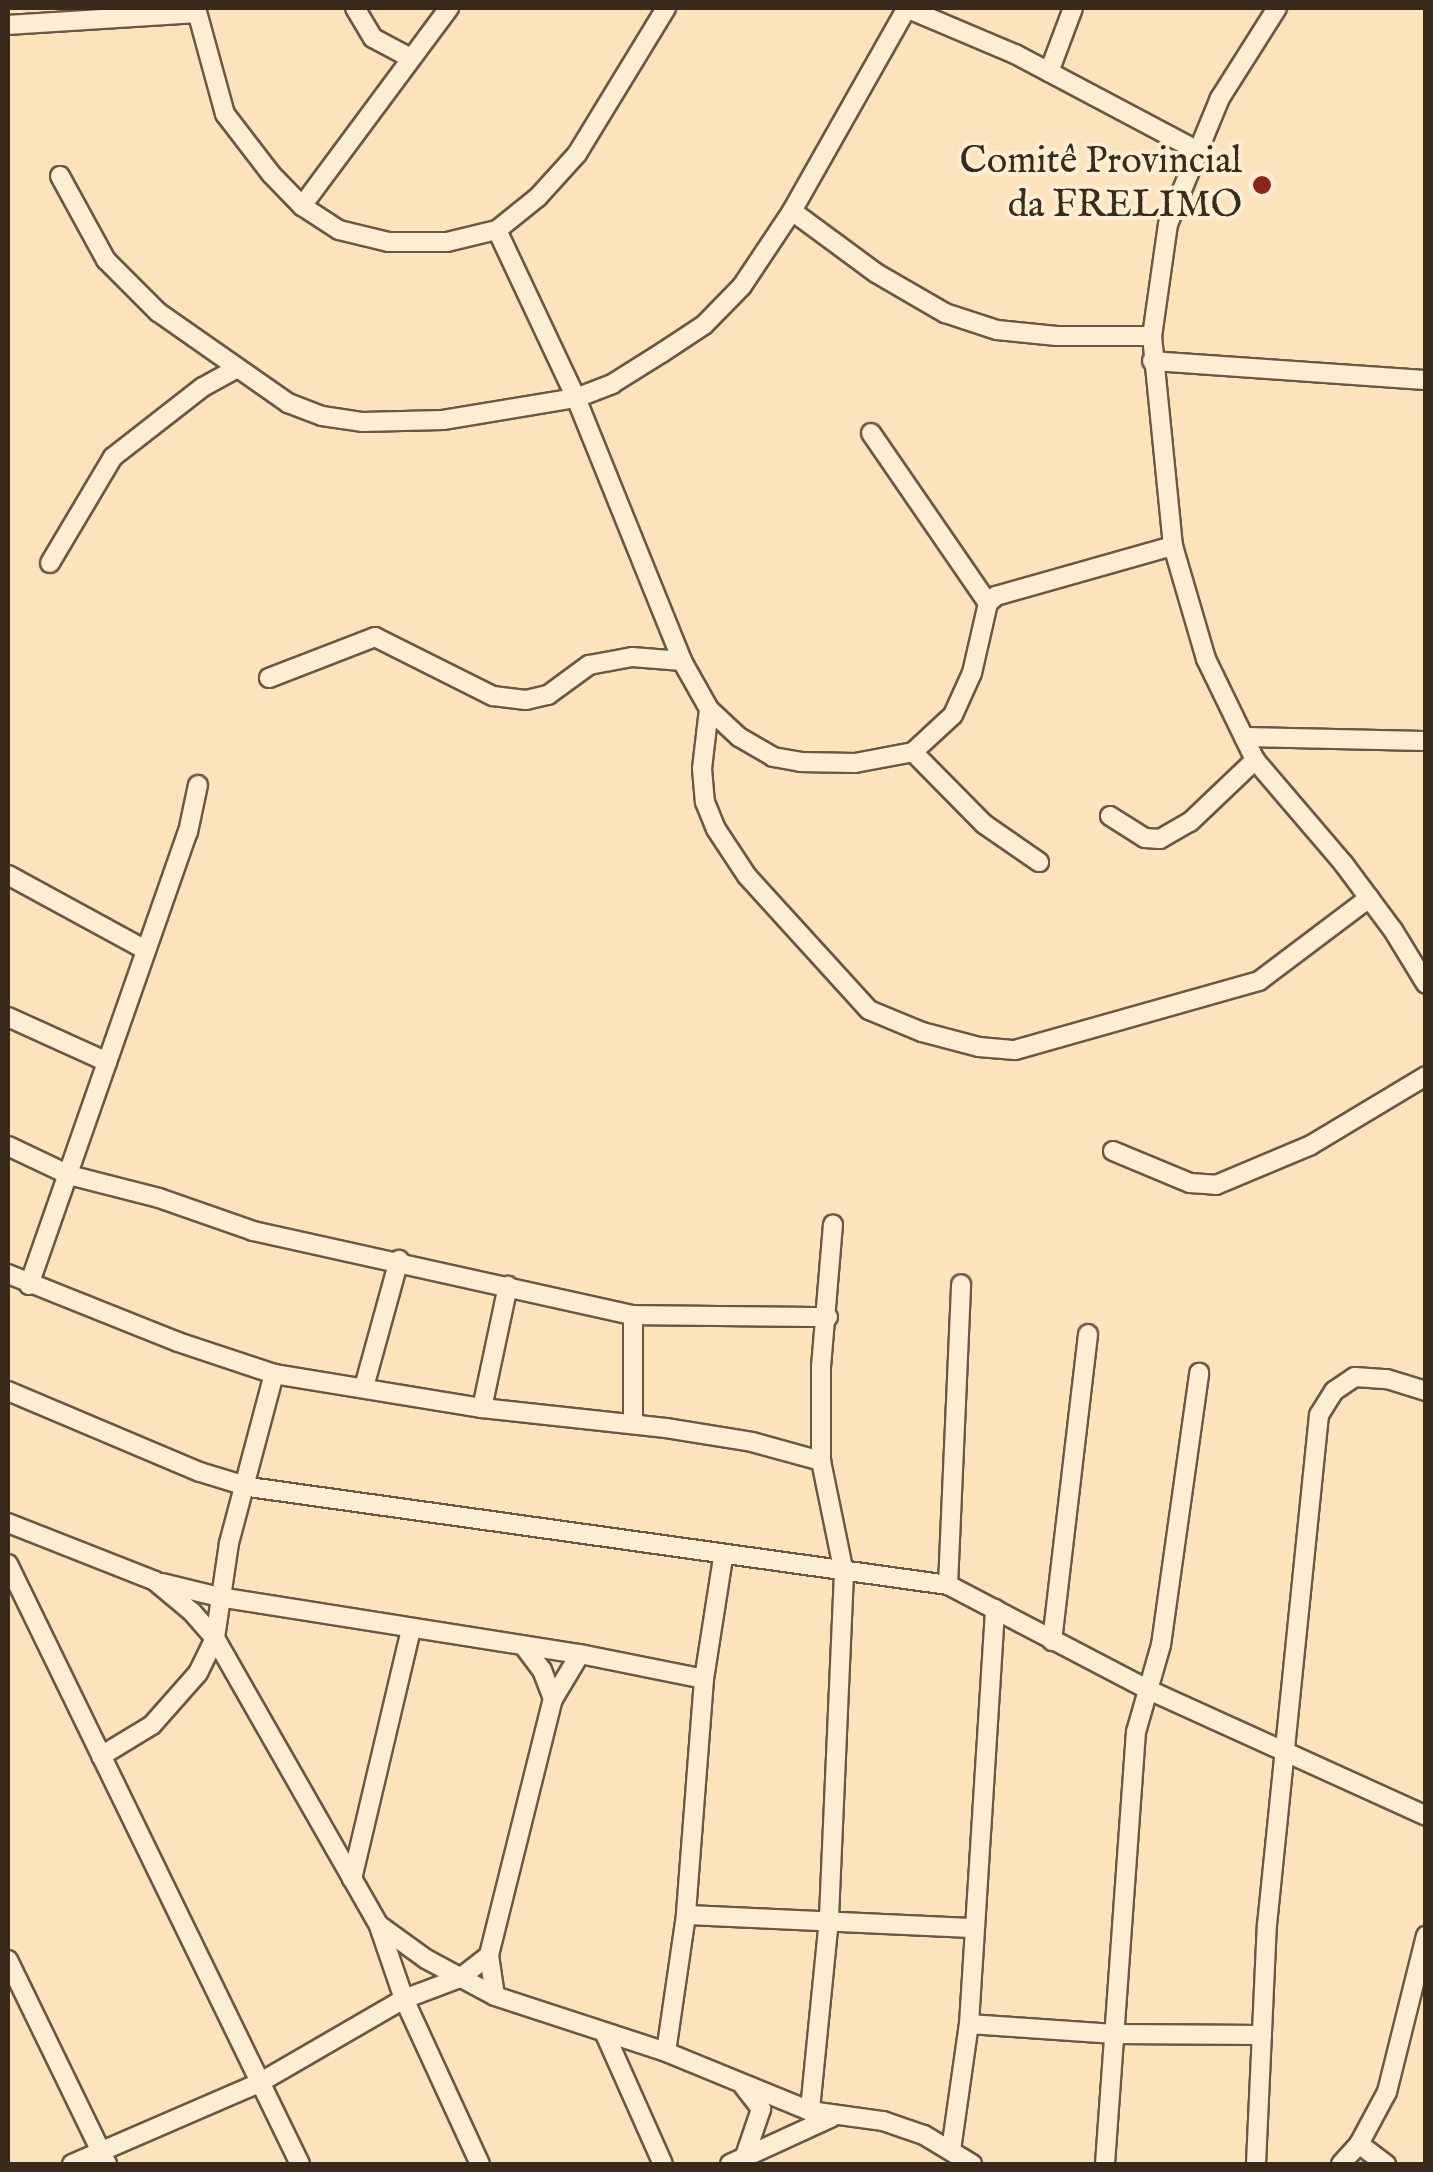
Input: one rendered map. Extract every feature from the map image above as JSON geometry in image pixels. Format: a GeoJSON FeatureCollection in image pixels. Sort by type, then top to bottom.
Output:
{"type":"FeatureCollection","features":[{"type":"Feature","properties":{"kind":"street"},"geometry":{"type":"LineString","coordinates":[[355,8],[373,38],[408,57]]}},
{"type":"Feature","properties":{"kind":"street"},"geometry":{"type":"LineString","coordinates":[[302,206],[408,57],[449,8]]}},
{"type":"Feature","properties":{"kind":"street"},"geometry":{"type":"LineString","coordinates":[[8,25],[197,10],[226,114],[302,206],[340,230],[389,242],[447,242],[498,230],[538,197],[577,154],[666,8]]}},
{"type":"Feature","properties":{"kind":"street"},"geometry":{"type":"LineString","coordinates":[[60,176],[106,260],[158,312],[288,403],[322,416],[362,422],[443,420],[576,398],[612,384],[704,324],[742,286],[792,211],[907,8],[1048,72],[1196,150]]}},
{"type":"Feature","properties":{"kind":"street"},"geometry":{"type":"LineString","coordinates":[[1048,72],[1072,8]]}},
{"type":"Feature","properties":{"kind":"street"},"geometry":{"type":"LineString","coordinates":[[1277,8],[1220,98],[1168,224],[1152,361],[1173,546],[1206,659],[1255,760],[1369,898],[1426,984]]}},
{"type":"Feature","properties":{"kind":"street"},"geometry":{"type":"LineString","coordinates":[[792,211],[876,273],[945,313],[997,330],[1057,336],[1152,336]]}},
{"type":"Feature","properties":{"kind":"street"},"geometry":{"type":"LineString","coordinates":[[498,230],[576,398],[682,660],[709,709],[739,737],[787,760],[855,763],[913,752],[952,715],[972,673],[988,603],[996,596],[1173,546]]}},
{"type":"Feature","properties":{"kind":"street"},"geometry":{"type":"LineString","coordinates":[[1152,361],[1426,380]]}},
{"type":"Feature","properties":{"kind":"street"},"geometry":{"type":"LineString","coordinates":[[50,563],[112,457],[203,387],[235,369]]}},
{"type":"Feature","properties":{"kind":"street"},"geometry":{"type":"LineString","coordinates":[[871,433],[988,603]]}},
{"type":"Feature","properties":{"kind":"street"},"geometry":{"type":"LineString","coordinates":[[269,678],[375,637],[493,696],[526,700],[548,695],[589,666],[632,657],[682,660]]}},
{"type":"Feature","properties":{"kind":"street"},"geometry":{"type":"LineString","coordinates":[[709,709],[702,769],[705,802],[716,829],[746,876],[869,1010],[922,1032],[979,1047],[1015,1050],[1259,981],[1369,898]]}},
{"type":"Feature","properties":{"kind":"street"},"geometry":{"type":"LineString","coordinates":[[1244,737],[1426,741]]}},
{"type":"Feature","properties":{"kind":"street"},"geometry":{"type":"LineString","coordinates":[[913,752],[984,824],[1040,862]]}},
{"type":"Feature","properties":{"kind":"street"},"geometry":{"type":"LineString","coordinates":[[1110,816],[1145,838],[1160,839],[1190,822],[1255,760]]}},
{"type":"Feature","properties":{"kind":"street"},"geometry":{"type":"LineString","coordinates":[[29,1285],[188,832],[198,785]]}},
{"type":"Feature","properties":{"kind":"street"},"geometry":{"type":"LineString","coordinates":[[8,875],[144,949]]}},
{"type":"Feature","properties":{"kind":"street"},"geometry":{"type":"LineString","coordinates":[[8,1018],[106,1062]]}},
{"type":"Feature","properties":{"kind":"street"},"geometry":{"type":"LineString","coordinates":[[1113,1151],[1190,1183],[1216,1184],[1312,1145],[1426,1076]]}},
{"type":"Feature","properties":{"kind":"street"},"geometry":{"type":"LineString","coordinates":[[8,1146],[68,1175],[160,1198],[292,1241],[399,1260],[634,1314],[828,1317]]}},
{"type":"Feature","properties":{"kind":"street"},"geometry":{"type":"LineString","coordinates":[[810,2111],[829,1919],[844,1573],[821,1460],[821,1367],[834,1226]]}},
{"type":"Feature","properties":{"kind":"street"},"geometry":{"type":"LineString","coordinates":[[364,1387],[399,1260]]}},
{"type":"Feature","properties":{"kind":"street"},"geometry":{"type":"LineString","coordinates":[[8,1274],[274,1374],[482,1408],[633,1423],[752,1442],[821,1460]]}},
{"type":"Feature","properties":{"kind":"street"},"geometry":{"type":"LineString","coordinates":[[948,1585],[961,1284]]}},
{"type":"Feature","properties":{"kind":"street"},"geometry":{"type":"LineString","coordinates":[[482,1408],[508,1286]]}},
{"type":"Feature","properties":{"kind":"street"},"geometry":{"type":"LineString","coordinates":[[633,1423],[634,1314]]}},
{"type":"Feature","properties":{"kind":"street"},"geometry":{"type":"LineString","coordinates":[[1052,1641],[1088,1334]]}},
{"type":"Feature","properties":{"kind":"street"},"geometry":{"type":"LineString","coordinates":[[1105,2164],[1136,1732],[1150,1690],[1198,1372]]}},
{"type":"Feature","properties":{"kind":"street"},"geometry":{"type":"LineString","coordinates":[[101,1756],[152,1725],[198,1673],[216,1638],[242,1485],[274,1374]]}},
{"type":"Feature","properties":{"kind":"street"},"geometry":{"type":"LineString","coordinates":[[1256,2164],[1267,1925],[1288,1750],[1319,1415],[1334,1391],[1354,1377],[1387,1379],[1426,1392]]}},
{"type":"Feature","properties":{"kind":"street"},"geometry":{"type":"LineString","coordinates":[[8,1391],[242,1485],[948,1585],[1150,1690],[1426,1816]]}},
{"type":"Feature","properties":{"kind":"street"},"geometry":{"type":"LineString","coordinates":[[8,1523],[156,1581],[220,1597],[526,1649],[580,1654],[704,1680]]}},
{"type":"Feature","properties":{"kind":"street"},"geometry":{"type":"LineString","coordinates":[[666,2052],[686,1916],[704,1680],[724,1556]]}},
{"type":"Feature","properties":{"kind":"street"},"geometry":{"type":"LineString","coordinates":[[8,1564],[300,2164]]}},
{"type":"Feature","properties":{"kind":"street"},"geometry":{"type":"LineString","coordinates":[[156,1581],[216,1638],[379,1925],[404,1999],[480,2164]]}},
{"type":"Feature","properties":{"kind":"street"},"geometry":{"type":"LineString","coordinates":[[951,2150],[969,2024],[995,1609]]}},
{"type":"Feature","properties":{"kind":"street"},"geometry":{"type":"LineString","coordinates":[[352,1879],[411,1630]]}},
{"type":"Feature","properties":{"kind":"street"},"geometry":{"type":"LineString","coordinates":[[526,1649],[542,1670],[553,1699]]}},
{"type":"Feature","properties":{"kind":"street"},"geometry":{"type":"LineString","coordinates":[[495,1996],[488,1956],[553,1699],[580,1654]]}},
{"type":"Feature","properties":{"kind":"street"},"geometry":{"type":"LineString","coordinates":[[686,1916],[973,1928]]}},
{"type":"Feature","properties":{"kind":"street"},"geometry":{"type":"LineString","coordinates":[[379,1925],[495,1996],[666,2052],[810,2111],[832,2118],[883,2121],[951,2150],[972,2164]]}},
{"type":"Feature","properties":{"kind":"street"},"geometry":{"type":"LineString","coordinates":[[1341,2164],[1359,2144],[1388,2092],[1426,1936]]}},
{"type":"Feature","properties":{"kind":"street"},"geometry":{"type":"LineString","coordinates":[[72,2164],[104,2158],[259,2083],[404,1999],[460,1978],[488,1956]]}},
{"type":"Feature","properties":{"kind":"street"},"geometry":{"type":"LineString","coordinates":[[8,1960],[104,2158]]}},
{"type":"Feature","properties":{"kind":"street"},"geometry":{"type":"LineString","coordinates":[[969,2024],[1116,2034],[1262,2034]]}},
{"type":"Feature","properties":{"kind":"street"},"geometry":{"type":"LineString","coordinates":[[605,2034],[663,2164]]}},
{"type":"Feature","properties":{"kind":"street"},"geometry":{"type":"LineString","coordinates":[[739,2083],[755,2096],[761,2109],[750,2159]]}},
{"type":"Feature","properties":{"kind":"street"},"geometry":{"type":"LineString","coordinates":[[750,2159],[832,2118]]}},
{"type":"Feature","properties":{"kind":"street"},"geometry":{"type":"LineString","coordinates":[[1359,2144],[1386,2164]]}},
{"type":"Feature","properties":{"kind":"place","name":"Comitê Provincial da FRELIMO"},"geometry":{"type":"Point","coordinates":[1262,185]}}]}
